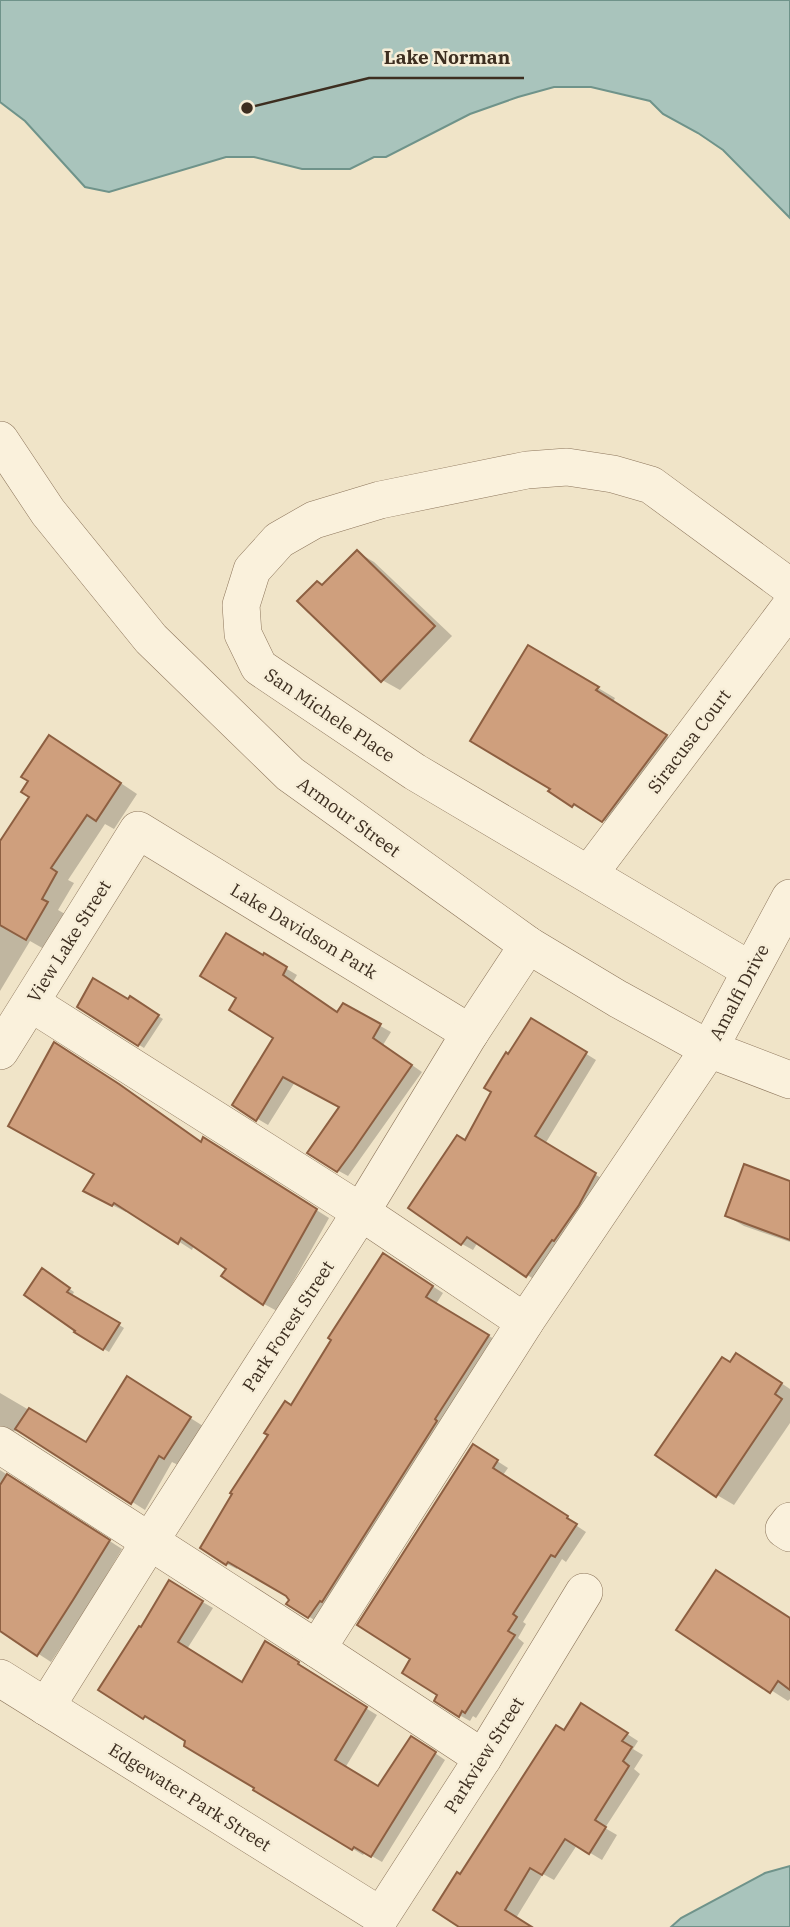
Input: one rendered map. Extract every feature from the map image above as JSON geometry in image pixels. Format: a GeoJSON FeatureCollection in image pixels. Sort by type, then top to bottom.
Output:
{"type":"FeatureCollection","features":[{"type":"Feature","properties":{"kind":"street","name":"Armour Street"},"geometry":{"type":"LineString","coordinates":[[0,440],[48,512],[151,639],[290,774],[528,945],[709,1049],[790,1080]]}},
{"type":"Feature","properties":{"kind":"street","name":"San Michele Place"},"geometry":{"type":"LineString","coordinates":[[750,970],[415,772],[259,667],[243,634],[241,605],[252,570],[279,540],[314,520],[380,500],[527,470],[567,467],[613,474],[651,485],[790,587]]}},
{"type":"Feature","properties":{"kind":"street","name":"Siracusa Court"},"geometry":{"type":"LineString","coordinates":[[589,874],[790,607]]}},
{"type":"Feature","properties":{"kind":"street","name":"View Lake Street"},"geometry":{"type":"LineString","coordinates":[[0,1051],[138,830]]}},
{"type":"Feature","properties":{"kind":"street","name":"Lake Davidson Park"},"geometry":{"type":"LineString","coordinates":[[138,830],[470,1033]]}},
{"type":"Feature","properties":{"kind":"street","name":"Amalfi Drive"},"geometry":{"type":"LineString","coordinates":[[317,1649],[525,1322],[709,1049],[790,898]]}},
{"type":"Feature","properties":{"kind":"street","name":"Park Forest Street"},"geometry":{"type":"LineString","coordinates":[[46,1707],[528,945]]}},
{"type":"Feature","properties":{"kind":"street"},"geometry":{"type":"LineString","coordinates":[[31,1003],[361,1212],[525,1322]]}},
{"type":"Feature","properties":{"kind":"street"},"geometry":{"type":"LineString","coordinates":[[0,1445],[483,1758]]}},
{"type":"Feature","properties":{"kind":"street"},"geometry":{"type":"LineString","coordinates":[[790,1521],[784,1529],[790,1533]]}},
{"type":"Feature","properties":{"kind":"street","name":"Parkview Street"},"geometry":{"type":"LineString","coordinates":[[381,1916],[483,1758],[584,1592]]}},
{"type":"Feature","properties":{"kind":"street","name":"Edgewater Park Street"},"geometry":{"type":"LineString","coordinates":[[0,1678],[381,1916]]}},
{"type":"Feature","properties":{"kind":"water"},"geometry":{"type":"Polygon","coordinates":[[[0,0],[790,0],[790,218],[723,150],[663,114],[650,101],[591,87],[554,87],[518,97],[470,114],[386,157],[374,157],[350,169],[302,169],[254,157],[226,157],[109,192],[85,187],[25,121],[0,102],[0,0]]]}},
{"type":"Feature","properties":{"kind":"water"},"geometry":{"type":"Polygon","coordinates":[[[790,1866],[790,1927],[671,1927],[681,1918],[765,1873],[790,1866]]]}},
{"type":"Feature","properties":{"kind":"building"},"geometry":{"type":"Polygon","coordinates":[[[357,550],[435,626],[381,682],[297,601],[317,581],[322,585],[357,550]]]}},
{"type":"Feature","properties":{"kind":"building"},"geometry":{"type":"Polygon","coordinates":[[[528,645],[599,687],[596,690],[667,735],[602,822],[574,804],[572,807],[548,791],[550,789],[470,741],[528,645]]]}},
{"type":"Feature","properties":{"kind":"building"},"geometry":{"type":"Polygon","coordinates":[[[49,735],[121,783],[96,821],[87,815],[51,868],[57,872],[42,899],[48,902],[26,940],[0,925],[0,841],[29,797],[21,792],[28,781],[21,777],[49,735]]]}},
{"type":"Feature","properties":{"kind":"building"},"geometry":{"type":"Polygon","coordinates":[[[226,933],[287,967],[283,975],[337,1012],[343,1003],[381,1024],[373,1038],[412,1065],[337,1172],[307,1153],[339,1107],[283,1077],[256,1121],[232,1105],[273,1038],[229,1010],[236,998],[200,976],[226,933]]]}},
{"type":"Feature","properties":{"kind":"building"},"geometry":{"type":"Polygon","coordinates":[[[93,978],[128,999],[130,996],[159,1015],[138,1046],[77,1007],[93,978]]]}},
{"type":"Feature","properties":{"kind":"building"},"geometry":{"type":"Polygon","coordinates":[[[531,1018],[587,1052],[535,1136],[596,1173],[579,1205],[526,1277],[467,1237],[461,1245],[408,1208],[457,1135],[465,1140],[491,1092],[484,1088],[531,1018]]]}},
{"type":"Feature","properties":{"kind":"building"},"geometry":{"type":"Polygon","coordinates":[[[54,1042],[201,1142],[203,1137],[317,1209],[263,1305],[221,1276],[226,1269],[181,1238],[178,1244],[114,1203],[112,1206],[83,1191],[94,1174],[8,1126],[54,1042]]]}},
{"type":"Feature","properties":{"kind":"building"},"geometry":{"type":"Polygon","coordinates":[[[744,1164],[790,1181],[790,1240],[725,1216],[744,1164]]]}},
{"type":"Feature","properties":{"kind":"building"},"geometry":{"type":"Polygon","coordinates":[[[383,1253],[433,1286],[426,1297],[489,1335],[322,1602],[320,1601],[308,1618],[286,1604],[289,1600],[286,1596],[228,1562],[226,1565],[200,1548],[232,1494],[230,1493],[268,1435],[264,1433],[285,1401],[291,1405],[331,1340],[328,1338],[383,1253]]]}},
{"type":"Feature","properties":{"kind":"building"},"geometry":{"type":"Polygon","coordinates":[[[42,1268],[70,1288],[67,1292],[120,1323],[103,1350],[24,1295],[42,1268]]]}},
{"type":"Feature","properties":{"kind":"building"},"geometry":{"type":"Polygon","coordinates":[[[736,1353],[782,1383],[775,1394],[782,1399],[716,1497],[655,1455],[722,1357],[730,1362],[736,1353]]]}},
{"type":"Feature","properties":{"kind":"building"},"geometry":{"type":"Polygon","coordinates":[[[127,1376],[191,1417],[164,1459],[159,1456],[131,1504],[15,1429],[29,1408],[86,1442],[127,1376]]]}},
{"type":"Feature","properties":{"kind":"building"},"geometry":{"type":"Polygon","coordinates":[[[473,1444],[498,1460],[493,1468],[577,1524],[555,1557],[551,1555],[513,1614],[517,1617],[508,1631],[515,1635],[465,1713],[462,1711],[459,1717],[434,1701],[437,1695],[402,1673],[410,1659],[357,1625],[473,1444]]]}},
{"type":"Feature","properties":{"kind":"building"},"geometry":{"type":"Polygon","coordinates":[[[7,1474],[110,1540],[37,1656],[0,1631],[0,1485],[7,1474]]]}},
{"type":"Feature","properties":{"kind":"building"},"geometry":{"type":"Polygon","coordinates":[[[716,1570],[790,1618],[790,1690],[778,1681],[770,1693],[676,1630],[716,1570]]]}},
{"type":"Feature","properties":{"kind":"building"},"geometry":{"type":"Polygon","coordinates":[[[169,1580],[203,1601],[178,1642],[242,1682],[265,1641],[367,1707],[335,1760],[378,1786],[411,1736],[436,1752],[371,1857],[354,1847],[352,1850],[253,1790],[254,1788],[184,1746],[185,1741],[145,1716],[143,1719],[98,1690],[169,1580]]]}},
{"type":"Feature","properties":{"kind":"building"},"geometry":{"type":"Polygon","coordinates":[[[581,1703],[628,1733],[622,1741],[632,1747],[623,1761],[629,1766],[595,1820],[606,1827],[589,1854],[565,1839],[542,1875],[530,1868],[505,1910],[532,1927],[459,1927],[433,1910],[457,1872],[460,1874],[556,1725],[564,1730],[581,1703]]]}},
{"type":"Feature","properties":{"kind":"place","name":"Lake Norman"},"geometry":{"type":"Point","coordinates":[247,108]}}]}
